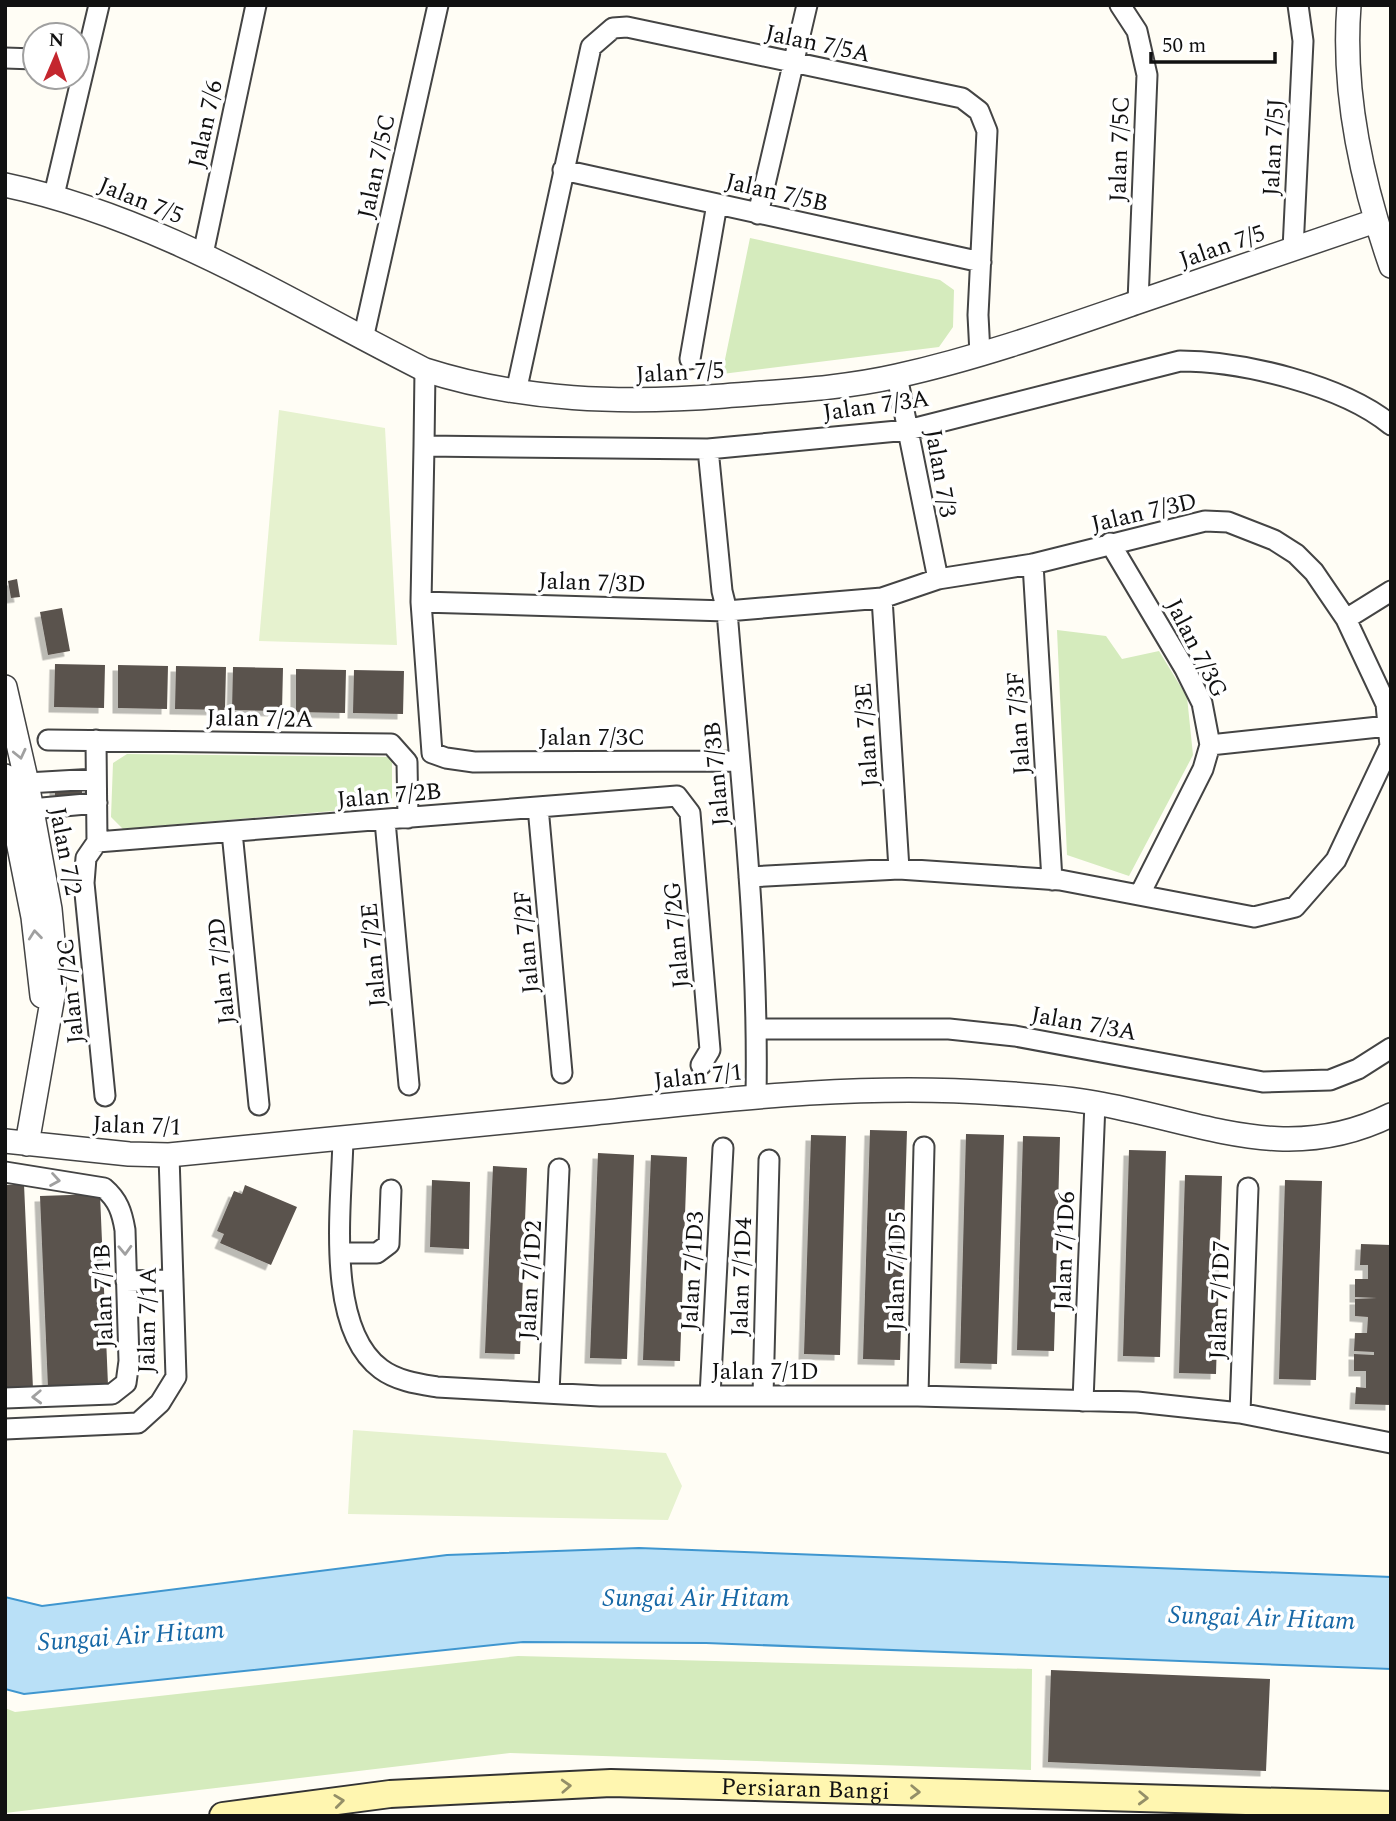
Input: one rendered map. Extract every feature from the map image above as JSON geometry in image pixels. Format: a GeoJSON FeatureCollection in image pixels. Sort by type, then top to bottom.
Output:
{"type":"FeatureCollection","features":[{"type":"Feature","properties":{"kind":"main road","name":"Persiaran Bangi"},"geometry":{"type":"LineString","coordinates":[[223,1816],[390,1794],[611,1783],[1391,1805]]}},
{"type":"Feature","properties":{"kind":"street"},"geometry":{"type":"LineString","coordinates":[[91,31],[99,5]]}},
{"type":"Feature","properties":{"kind":"street","name":"Jalan 7/6"},"geometry":{"type":"LineString","coordinates":[[203,254],[256,5]]}},
{"type":"Feature","properties":{"kind":"street","name":"Jalan 7/5C"},"geometry":{"type":"LineString","coordinates":[[363,339],[439,5]]}},
{"type":"Feature","properties":{"kind":"street"},"geometry":{"type":"LineString","coordinates":[[758,214],[807,5]]}},
{"type":"Feature","properties":{"kind":"street","name":"Jalan 7/5C"},"geometry":{"type":"LineString","coordinates":[[1120,5],[1137,31],[1147,75],[1138,302]]}},
{"type":"Feature","properties":{"kind":"street","name":"Jalan 7/5J"},"geometry":{"type":"LineString","coordinates":[[1293,249],[1303,41],[1298,5]]}},
{"type":"Feature","properties":{"kind":"street"},"geometry":{"type":"LineString","coordinates":[[1349,5],[1352,107],[1375,221],[1391,266]]}},
{"type":"Feature","properties":{"kind":"street","name":"Jalan 7/5A"},"geometry":{"type":"LineString","coordinates":[[516,392],[591,47],[613,28],[627,27],[962,98],[979,111],[987,131],[980,354]]}},
{"type":"Feature","properties":{"kind":"street"},"geometry":{"type":"LineString","coordinates":[[54,195],[76,91]]}},
{"type":"Feature","properties":{"kind":"street","name":"Jalan 7/5B"},"geometry":{"type":"LineString","coordinates":[[563,170],[981,262]]}},
{"type":"Feature","properties":{"kind":"street","name":"Jalan 7/5"},"geometry":{"type":"LineString","coordinates":[[5,185],[54,195],[108,213],[203,254],[425,370],[469,384],[516,392],[613,401],[684,400],[826,389],[897,376],[980,354],[1375,221]]}},
{"type":"Feature","properties":{"kind":"street"},"geometry":{"type":"LineString","coordinates":[[690,359],[717,204]]}},
{"type":"Feature","properties":{"kind":"street","name":"Jalan 7/3A"},"geometry":{"type":"LineString","coordinates":[[424,446],[708,449],[908,430],[1180,361],[1211,361],[1267,371],[1321,389],[1380,416],[1391,425]]}},
{"type":"Feature","properties":{"kind":"street"},"geometry":{"type":"LineString","coordinates":[[421,602],[425,370]]}},
{"type":"Feature","properties":{"kind":"street","name":"Jalan 7/3"},"geometry":{"type":"LineString","coordinates":[[897,376],[937,579]]}},
{"type":"Feature","properties":{"kind":"street","name":"Jalan 7/3B"},"geometry":{"type":"LineString","coordinates":[[708,449],[722,592],[727,611],[749,877],[758,1029],[756,1096]]}},
{"type":"Feature","properties":{"kind":"street","name":"Jalan 7/3D"},"geometry":{"type":"LineString","coordinates":[[421,602],[727,611],[882,598],[937,579],[1033,564],[1205,521],[1228,522],[1251,529],[1296,554],[1314,572],[1346,618],[1386,704],[1390,746],[1336,860],[1295,906],[1254,917],[1052,880],[899,869],[749,877]]}},
{"type":"Feature","properties":{"kind":"street","name":"Jalan 7/3G"},"geometry":{"type":"LineString","coordinates":[[1110,543],[1185,669],[1202,703],[1210,745]]}},
{"type":"Feature","properties":{"kind":"street","name":"Jalan 7/3F"},"geometry":{"type":"LineString","coordinates":[[1033,564],[1052,880]]}},
{"type":"Feature","properties":{"kind":"street"},"geometry":{"type":"LineString","coordinates":[[1346,618],[1391,591]]}},
{"type":"Feature","properties":{"kind":"street","name":"Jalan 7/3E"},"geometry":{"type":"LineString","coordinates":[[882,598],[899,869]]}},
{"type":"Feature","properties":{"kind":"street","name":"Jalan 7/3C"},"geometry":{"type":"LineString","coordinates":[[421,602],[432,753],[474,762],[739,761]]}},
{"type":"Feature","properties":{"kind":"street","name":"Jalan 7/2"},"geometry":{"type":"LineString","coordinates":[[5,687],[16,780],[16,808],[47,1027],[16,1142]]}},
{"type":"Feature","properties":{"kind":"street"},"geometry":{"type":"LineString","coordinates":[[1140,894],[1202,769],[1210,745],[1388,726]]}},
{"type":"Feature","properties":{"kind":"street","name":"Jalan 7/2A"},"geometry":{"type":"LineString","coordinates":[[48,740],[391,744],[407,762],[408,818]]}},
{"type":"Feature","properties":{"kind":"street"},"geometry":{"type":"LineString","coordinates":[[96,740],[97,842]]}},
{"type":"Feature","properties":{"kind":"street"},"geometry":{"type":"LineString","coordinates":[[16,780],[96,779]]}},
{"type":"Feature","properties":{"kind":"street","name":"Jalan 7/2B"},"geometry":{"type":"LineString","coordinates":[[97,842],[385,821],[667,796],[677,796],[684,801]]}},
{"type":"Feature","properties":{"kind":"street","name":"Jalan 7/2G"},"geometry":{"type":"LineString","coordinates":[[684,801],[690,813],[710,1050],[701,1065]]}},
{"type":"Feature","properties":{"kind":"street"},"geometry":{"type":"LineString","coordinates":[[16,808],[97,803]]}},
{"type":"Feature","properties":{"kind":"street","name":"Jalan 7/2F"},"geometry":{"type":"LineString","coordinates":[[538,807],[562,1073]]}},
{"type":"Feature","properties":{"kind":"street","name":"Jalan 7/2E"},"geometry":{"type":"LineString","coordinates":[[385,821],[409,1085]]}},
{"type":"Feature","properties":{"kind":"street","name":"Jalan 7/2D"},"geometry":{"type":"LineString","coordinates":[[232,832],[258,1105]]}},
{"type":"Feature","properties":{"kind":"street","name":"Jalan 7/2C"},"geometry":{"type":"LineString","coordinates":[[97,842],[86,858],[84,883],[105,1097]]}},
{"type":"Feature","properties":{"kind":"street","name":"Jalan 7/3A"},"geometry":{"type":"LineString","coordinates":[[758,1029],[949,1029],[1015,1035],[1263,1082],[1329,1080],[1358,1069],[1391,1048]]}},
{"type":"Feature","properties":{"kind":"street","name":"Jalan 7/1"},"geometry":{"type":"LineString","coordinates":[[16,1142],[169,1155],[756,1096],[909,1090],[994,1093],[1096,1103],[1247,1138],[1297,1141],[1337,1135],[1391,1115]]}},
{"type":"Feature","properties":{"kind":"street","name":"Jalan 7/1D6"},"geometry":{"type":"LineString","coordinates":[[1083,1401],[1096,1103]]}},
{"type":"Feature","properties":{"kind":"street","name":"Jalan 7/1D"},"geometry":{"type":"LineString","coordinates":[[343,1138],[342,1253],[346,1319],[362,1350],[382,1370],[411,1382],[437,1387],[549,1393],[918,1396],[1083,1401],[1240,1413],[1391,1443]]}},
{"type":"Feature","properties":{"kind":"street","name":"Jalan 7/1D5"},"geometry":{"type":"LineString","coordinates":[[918,1396],[923,1147]]}},
{"type":"Feature","properties":{"kind":"street","name":"Jalan 7/1D3"},"geometry":{"type":"LineString","coordinates":[[709,1396],[723,1148]]}},
{"type":"Feature","properties":{"kind":"street","name":"Jalan 7/1A"},"geometry":{"type":"LineString","coordinates":[[5,1429],[138,1423],[160,1402],[176,1377],[169,1155]]}},
{"type":"Feature","properties":{"kind":"street","name":"Jalan 7/1D4"},"geometry":{"type":"LineString","coordinates":[[763,1396],[769,1160]]}},
{"type":"Feature","properties":{"kind":"street","name":"Jalan 7/1D2"},"geometry":{"type":"LineString","coordinates":[[549,1393],[559,1169]]}},
{"type":"Feature","properties":{"kind":"street","name":"Jalan 7/1B"},"geometry":{"type":"LineString","coordinates":[[5,1172],[104,1188],[115,1197],[121,1211],[130,1361],[126,1382],[120,1391],[112,1394],[5,1398]]}},
{"type":"Feature","properties":{"kind":"street","name":"Jalan 7/1D7"},"geometry":{"type":"LineString","coordinates":[[1240,1413],[1248,1188]]}},
{"type":"Feature","properties":{"kind":"street"},"geometry":{"type":"LineString","coordinates":[[342,1253],[377,1253],[389,1244],[391,1190]]}},
{"type":"Feature","properties":{"kind":"street"},"geometry":{"type":"LineString","coordinates":[[126,1281],[173,1280]]}},
{"type":"Feature","properties":{"kind":"green space"},"geometry":{"type":"Polygon","coordinates":[[[750,238],[940,280],[954,290],[953,327],[939,347],[722,374],[750,238]]]}},
{"type":"Feature","properties":{"kind":"green space"},"geometry":{"type":"Polygon","coordinates":[[[279,410],[385,428],[397,645],[259,641],[279,410]]]}},
{"type":"Feature","properties":{"kind":"green space"},"geometry":{"type":"Polygon","coordinates":[[[1057,630],[1106,636],[1122,659],[1159,651],[1187,697],[1193,755],[1129,876],[1067,855],[1057,630]]]}},
{"type":"Feature","properties":{"kind":"green space"},"geometry":{"type":"Polygon","coordinates":[[[127,754],[392,757],[392,798],[380,807],[123,829],[111,817],[113,763],[127,754]]]}},
{"type":"Feature","properties":{"kind":"green space"},"geometry":{"type":"Polygon","coordinates":[[[353,1430],[666,1453],[682,1486],[668,1520],[348,1514],[353,1430]]]}},
{"type":"Feature","properties":{"kind":"green space"},"geometry":{"type":"Polygon","coordinates":[[[518,1656],[1032,1669],[1031,1770],[510,1753],[5,1813],[5,1708],[15,1712],[518,1656]]]}},
{"type":"Feature","properties":{"kind":"water","name":"Sungai Air Hitam"},"geometry":{"type":"Polygon","coordinates":[[[639,1548],[1391,1577],[1391,1669],[706,1643],[523,1642],[24,1694],[5,1689],[5,1597],[42,1606],[447,1555],[639,1548]]]}},
{"type":"Feature","properties":{"kind":"building"},"geometry":{"type":"Polygon","coordinates":[[[17,579],[20,597],[11,598],[8,581],[17,579]]]}},
{"type":"Feature","properties":{"kind":"building"},"geometry":{"type":"Polygon","coordinates":[[[62,608],[70,651],[48,655],[40,612],[62,608]]]}},
{"type":"Feature","properties":{"kind":"building"},"geometry":{"type":"Polygon","coordinates":[[[55,664],[105,665],[104,708],[54,707],[55,664]]]}},
{"type":"Feature","properties":{"kind":"building"},"geometry":{"type":"Polygon","coordinates":[[[118,665],[168,666],[167,709],[118,708],[118,665]]]}},
{"type":"Feature","properties":{"kind":"building"},"geometry":{"type":"Polygon","coordinates":[[[176,666],[226,667],[225,710],[175,709],[176,666]]]}},
{"type":"Feature","properties":{"kind":"building"},"geometry":{"type":"Polygon","coordinates":[[[233,667],[283,668],[282,711],[232,710],[233,667]]]}},
{"type":"Feature","properties":{"kind":"building"},"geometry":{"type":"Polygon","coordinates":[[[296,669],[346,670],[345,713],[296,712],[296,669]]]}},
{"type":"Feature","properties":{"kind":"building"},"geometry":{"type":"Polygon","coordinates":[[[354,670],[404,671],[403,714],[353,713],[354,670]]]}},
{"type":"Feature","properties":{"kind":"building"},"geometry":{"type":"Polygon","coordinates":[[[55,785],[82,785],[82,798],[55,798],[55,785]]]}},
{"type":"Feature","properties":{"kind":"building"},"geometry":{"type":"Polygon","coordinates":[[[870,1130],[907,1131],[900,1360],[863,1359],[870,1130]]]}},
{"type":"Feature","properties":{"kind":"building"},"geometry":{"type":"Polygon","coordinates":[[[966,1134],[1004,1135],[997,1364],[960,1363],[966,1134]]]}},
{"type":"Feature","properties":{"kind":"building"},"geometry":{"type":"Polygon","coordinates":[[[811,1135],[846,1136],[840,1355],[804,1354],[811,1135]]]}},
{"type":"Feature","properties":{"kind":"building"},"geometry":{"type":"Polygon","coordinates":[[[1023,1136],[1060,1137],[1054,1351],[1017,1350],[1023,1136]]]}},
{"type":"Feature","properties":{"kind":"building"},"geometry":{"type":"Polygon","coordinates":[[[1129,1150],[1166,1151],[1160,1357],[1123,1356],[1129,1150]]]}},
{"type":"Feature","properties":{"kind":"building"},"geometry":{"type":"Polygon","coordinates":[[[598,1153],[634,1155],[627,1359],[590,1358],[598,1153]]]}},
{"type":"Feature","properties":{"kind":"building"},"geometry":{"type":"Polygon","coordinates":[[[651,1155],[687,1157],[680,1361],[643,1360],[651,1155]]]}},
{"type":"Feature","properties":{"kind":"building"},"geometry":{"type":"Polygon","coordinates":[[[493,1166],[527,1168],[520,1354],[485,1353],[493,1166]]]}},
{"type":"Feature","properties":{"kind":"building"},"geometry":{"type":"Polygon","coordinates":[[[1185,1175],[1222,1176],[1216,1374],[1179,1373],[1185,1175]]]}},
{"type":"Feature","properties":{"kind":"building"},"geometry":{"type":"Polygon","coordinates":[[[432,1180],[470,1182],[469,1249],[430,1247],[432,1180]]]}},
{"type":"Feature","properties":{"kind":"building"},"geometry":{"type":"Polygon","coordinates":[[[1285,1180],[1322,1181],[1316,1380],[1279,1379],[1285,1180]]]}},
{"type":"Feature","properties":{"kind":"building"},"geometry":{"type":"Polygon","coordinates":[[[24,1184],[33,1389],[5,1391],[5,1185],[24,1184]]]}},
{"type":"Feature","properties":{"kind":"building"},"geometry":{"type":"Polygon","coordinates":[[[245,1185],[297,1207],[271,1265],[220,1243],[224,1234],[217,1231],[234,1191],[242,1194],[245,1185]]]}},
{"type":"Feature","properties":{"kind":"building"},"geometry":{"type":"Polygon","coordinates":[[[100,1194],[108,1385],[48,1388],[40,1196],[100,1194]]]}},
{"type":"Feature","properties":{"kind":"building"},"geometry":{"type":"Polygon","coordinates":[[[1361,1244],[1391,1245],[1391,1405],[1355,1404],[1356,1387],[1366,1388],[1366,1371],[1354,1371],[1354,1354],[1374,1355],[1374,1352],[1354,1351],[1355,1333],[1367,1333],[1368,1317],[1355,1316],[1355,1299],[1377,1298],[1355,1297],[1355,1279],[1368,1279],[1368,1265],[1360,1265],[1361,1244]]]}},
{"type":"Feature","properties":{"kind":"building"},"geometry":{"type":"Polygon","coordinates":[[[1051,1670],[1270,1679],[1266,1771],[1048,1762],[1051,1670]]]}}]}
